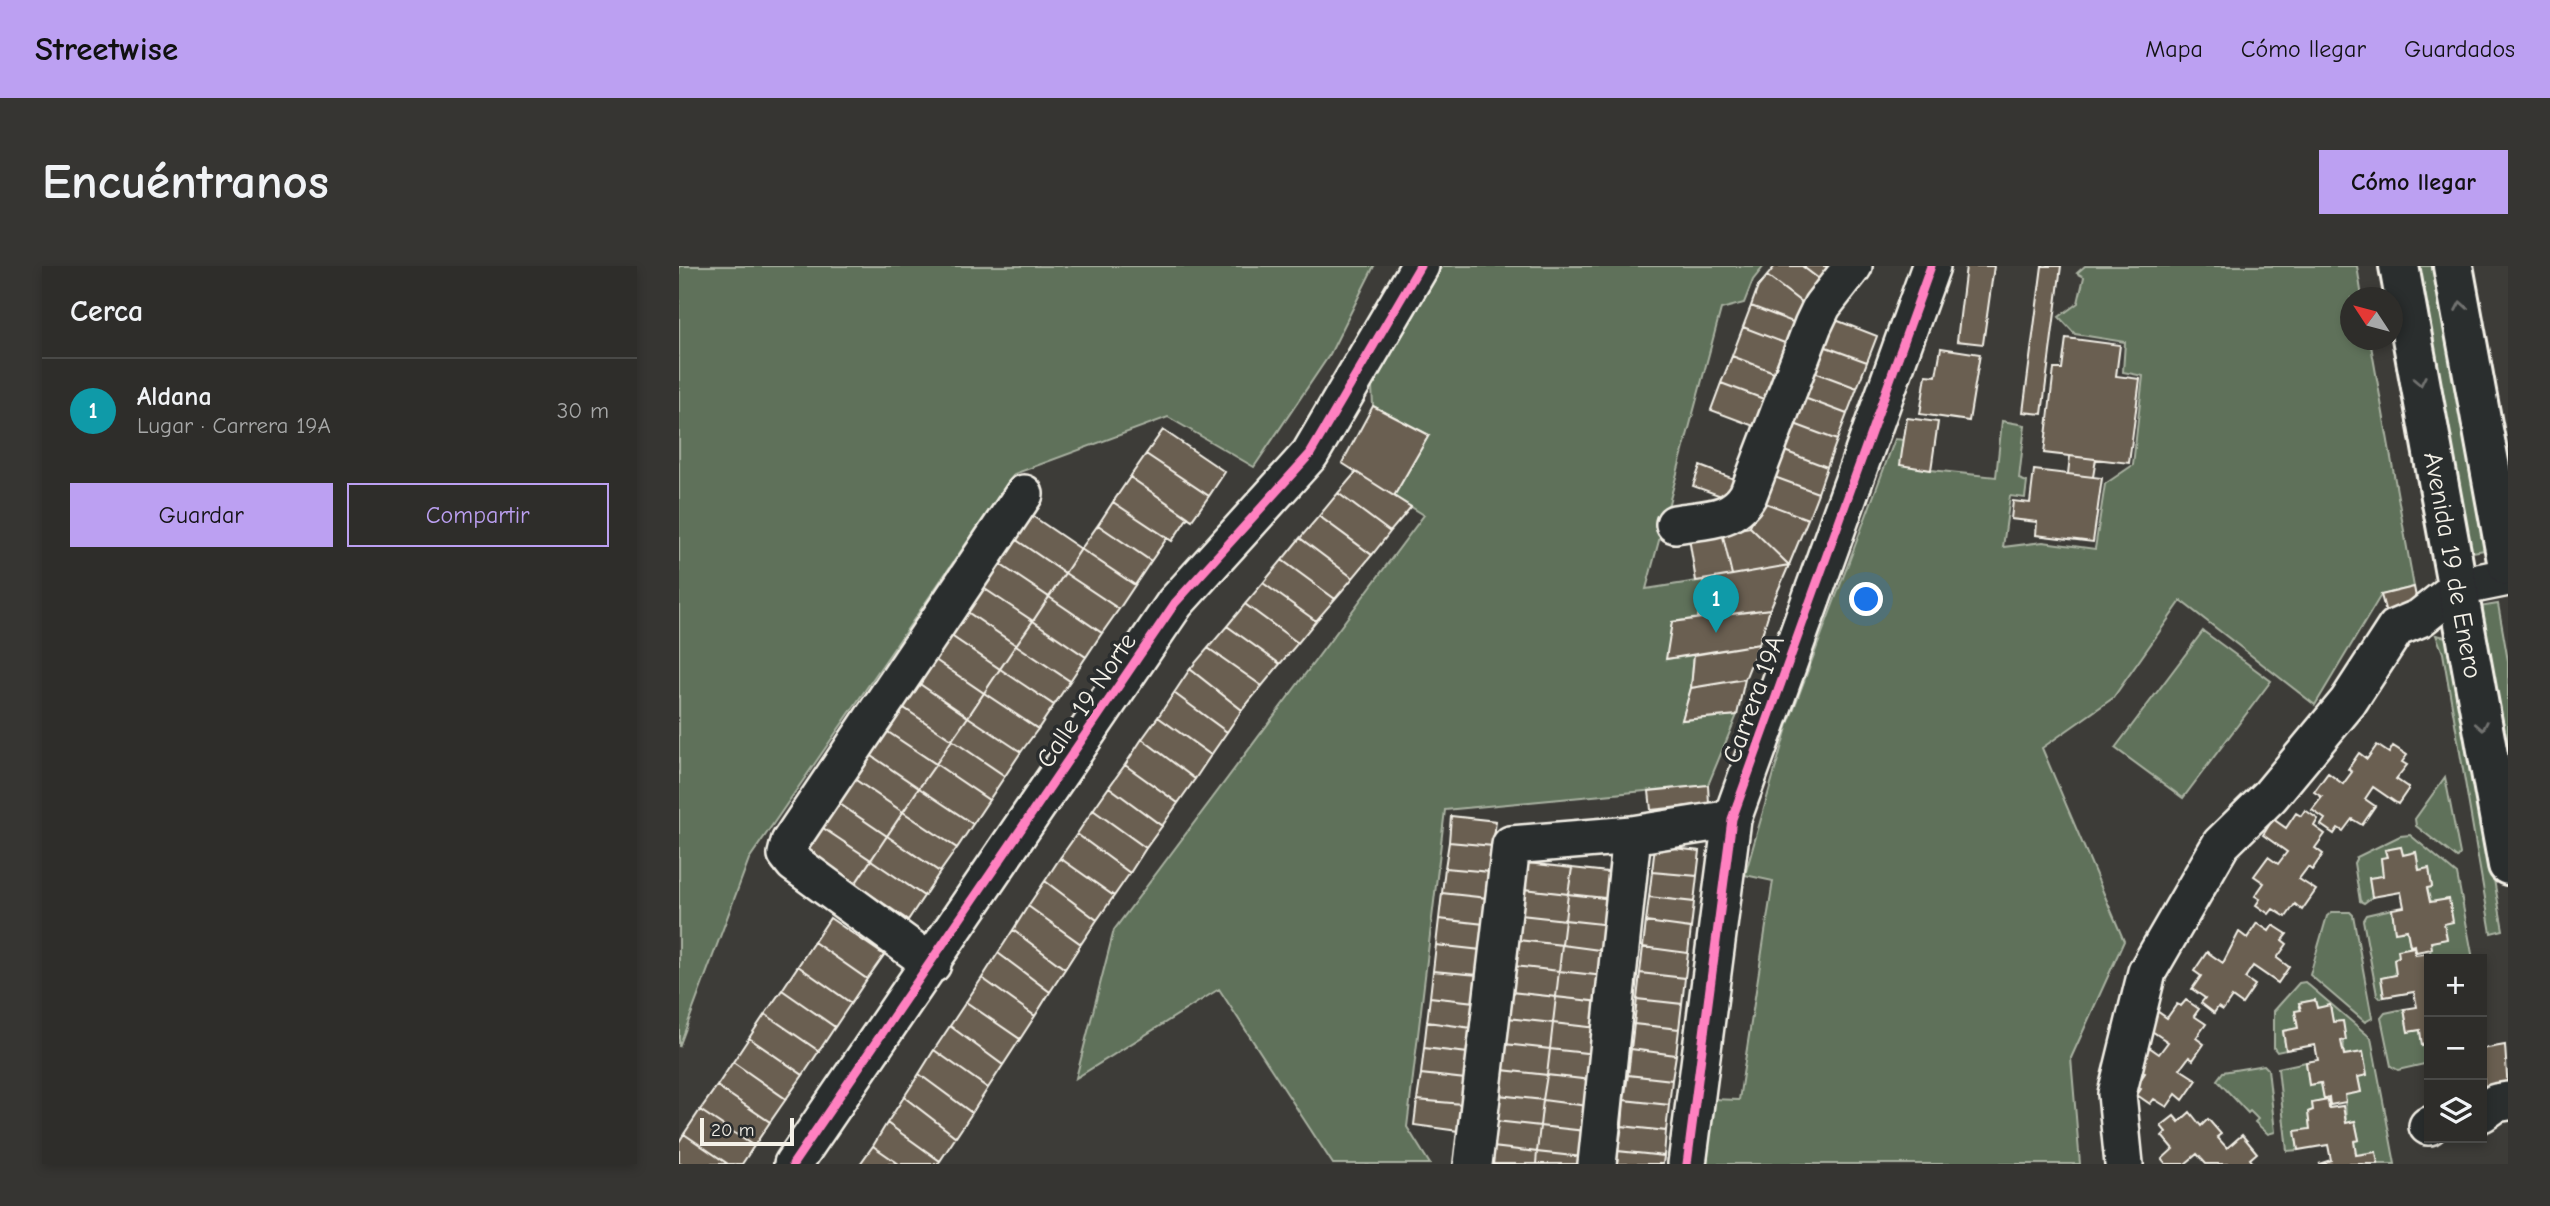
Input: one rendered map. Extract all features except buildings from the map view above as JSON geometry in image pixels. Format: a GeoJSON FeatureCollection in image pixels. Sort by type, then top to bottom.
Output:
{"type":"FeatureCollection","features":[{"type":"Feature","properties":{"kind":"main road","name":"Avenida 19 de Enero"},"geometry":{"type":"LineString","coordinates":[[2399,266],[2508,865]]}},
{"type":"Feature","properties":{"kind":"main road","name":"Avenida 19 de Enero"},"geometry":{"type":"LineString","coordinates":[[2453,266],[2508,566]]}},
{"type":"Feature","properties":{"kind":"street","name":"Calle 19 Norte"},"geometry":{"type":"LineString","coordinates":[[793,1164],[932,964],[1175,603],[1310,454],[1420,266]]}},
{"type":"Feature","properties":{"kind":"street"},"geometry":{"type":"LineString","coordinates":[[1675,524],[1731,515],[1740,509],[1748,495],[1813,325],[1822,306],[1853,266]]}},
{"type":"Feature","properties":{"kind":"street","name":"Carrera 19A"},"geometry":{"type":"LineString","coordinates":[[1686,1164],[1732,819],[1931,266]]}},
{"type":"Feature","properties":{"kind":"street"},"geometry":{"type":"LineString","coordinates":[[932,964],[794,863],[787,854],[790,842],[1024,494]]}},
{"type":"Feature","properties":{"kind":"street"},"geometry":{"type":"LineString","coordinates":[[2124,1164],[2117,1094],[2147,972],[2221,844],[2270,796],[2348,702],[2396,628],[2420,618],[2459,587],[2508,577]]}},
{"type":"Feature","properties":{"kind":"street"},"geometry":{"type":"LineString","coordinates":[[1473,1164],[1511,845],[1633,835],[1732,819]]}},
{"type":"Feature","properties":{"kind":"street"},"geometry":{"type":"LineString","coordinates":[[1597,1164],[1633,835]]}},
{"type":"Feature","properties":{"kind":"street"},"geometry":{"type":"LineString","coordinates":[[2487,1109],[2496,1103],[2508,1101]]}},
{"type":"Feature","properties":{"kind":"green space"},"geometry":{"type":"Polygon","coordinates":[[[679,266],[1374,266],[1330,354],[1254,467],[1168,417],[1014,474],[749,859],[679,1047],[679,266]]]}},
{"type":"Feature","properties":{"kind":"green space"},"geometry":{"type":"Polygon","coordinates":[[[1443,266],[1764,266],[1753,280],[1744,303],[1721,309],[1646,589],[1704,580],[1698,618],[1672,622],[1667,659],[1694,655],[1691,688],[1682,720],[1737,715],[1708,785],[1445,810],[1407,1127],[1430,1164],[1333,1164],[1219,989],[1076,1078],[1114,930],[1424,515],[1394,496],[1429,435],[1373,406],[1372,387],[1443,266]]]}},
{"type":"Feature","properties":{"kind":"green space"},"geometry":{"type":"Polygon","coordinates":[[[2085,266],[2357,266],[2360,287],[2340,287],[2340,350],[2372,350],[2414,587],[2381,595],[2315,705],[2181,601],[2113,698],[2042,748],[2124,941],[2071,1058],[2080,1164],[1705,1164],[1712,1099],[1739,1100],[1773,881],[1745,875],[1788,724],[1895,439],[1904,440],[1931,470],[1996,477],[2002,421],[2025,425],[2019,479],[2027,482],[2025,498],[2010,496],[2003,547],[2043,542],[2095,549],[2105,484],[2133,465],[2143,376],[2123,372],[2125,342],[2075,334],[2059,317],[2078,303],[2084,277],[2077,273],[2085,266]]]}},
{"type":"Feature","properties":{"kind":"green space"},"geometry":{"type":"Polygon","coordinates":[[[2414,266],[2434,266],[2485,550],[2466,553],[2414,266]]]}},
{"type":"Feature","properties":{"kind":"green space"},"geometry":{"type":"Polygon","coordinates":[[[2498,604],[2508,661],[2508,769],[2479,607],[2498,604]]]}},
{"type":"Feature","properties":{"kind":"green space"},"geometry":{"type":"Polygon","coordinates":[[[2203,631],[2271,681],[2183,798],[2115,748],[2203,631]]]}},
{"type":"Feature","properties":{"kind":"green space"},"geometry":{"type":"Polygon","coordinates":[[[2436,635],[2451,638],[2503,930],[2491,933],[2443,653],[2436,635]]]}},
{"type":"Feature","properties":{"kind":"green space"},"geometry":{"type":"Polygon","coordinates":[[[2445,777],[2460,854],[2457,858],[2416,826],[2415,819],[2445,777]]]}},
{"type":"Feature","properties":{"kind":"green space"},"geometry":{"type":"Polygon","coordinates":[[[2410,835],[2457,874],[2472,954],[2430,954],[2431,942],[2446,939],[2427,888],[2432,887],[2429,869],[2419,870],[2416,852],[2403,855],[2401,847],[2385,850],[2387,857],[2381,859],[2383,876],[2369,878],[2372,897],[2364,903],[2360,901],[2354,863],[2357,857],[2400,836],[2410,835]]]}},
{"type":"Feature","properties":{"kind":"green space"},"geometry":{"type":"Polygon","coordinates":[[[2392,909],[2395,931],[2407,930],[2410,945],[2414,947],[2394,959],[2396,975],[2382,978],[2384,997],[2380,998],[2377,995],[2363,920],[2366,915],[2392,909]]]}},
{"type":"Feature","properties":{"kind":"green space"},"geometry":{"type":"Polygon","coordinates":[[[2332,912],[2350,912],[2353,915],[2372,1018],[2365,1022],[2310,975],[2327,916],[2332,912]]]}},
{"type":"Feature","properties":{"kind":"green space"},"geometry":{"type":"Polygon","coordinates":[[[2305,982],[2371,1038],[2395,1164],[2378,1164],[2356,1155],[2354,1141],[2359,1140],[2355,1121],[2346,1123],[2345,1095],[2361,1092],[2358,1077],[2367,1074],[2363,1053],[2344,1055],[2343,1021],[2333,1022],[2330,1006],[2317,1008],[2315,1000],[2299,1003],[2301,1010],[2295,1012],[2298,1028],[2283,1031],[2286,1050],[2277,1052],[2274,1048],[2274,1011],[2299,983],[2305,982]]]}},
{"type":"Feature","properties":{"kind":"green space"},"geometry":{"type":"Polygon","coordinates":[[[2404,1009],[2408,1031],[2420,1030],[2424,1045],[2424,1064],[2398,1070],[2391,1066],[2381,1018],[2385,1013],[2404,1009]]]}},
{"type":"Feature","properties":{"kind":"green space"},"geometry":{"type":"Polygon","coordinates":[[[2306,1062],[2309,1085],[2321,1083],[2324,1098],[2328,1100],[2312,1103],[2313,1110],[2308,1112],[2310,1129],[2296,1132],[2298,1150],[2287,1151],[2278,1068],[2306,1062]]]}},
{"type":"Feature","properties":{"kind":"green space"},"geometry":{"type":"Polygon","coordinates":[[[2264,1065],[2268,1069],[2275,1132],[2268,1134],[2255,1122],[2258,1119],[2250,1111],[2248,1113],[2217,1080],[2223,1072],[2264,1065]]]}},
{"type":"Feature","properties":{"kind":"cycle path"},"geometry":{"type":"LineString","coordinates":[[793,1164],[1175,603],[1310,454],[1420,266]]}},
{"type":"Feature","properties":{"kind":"cycle path"},"geometry":{"type":"LineString","coordinates":[[1687,1164],[1732,819],[1931,266]]}},
{"type":"Feature","properties":{"kind":"place","name":"Aldana"},"geometry":{"type":"Point","coordinates":[1716,633]}}]}
